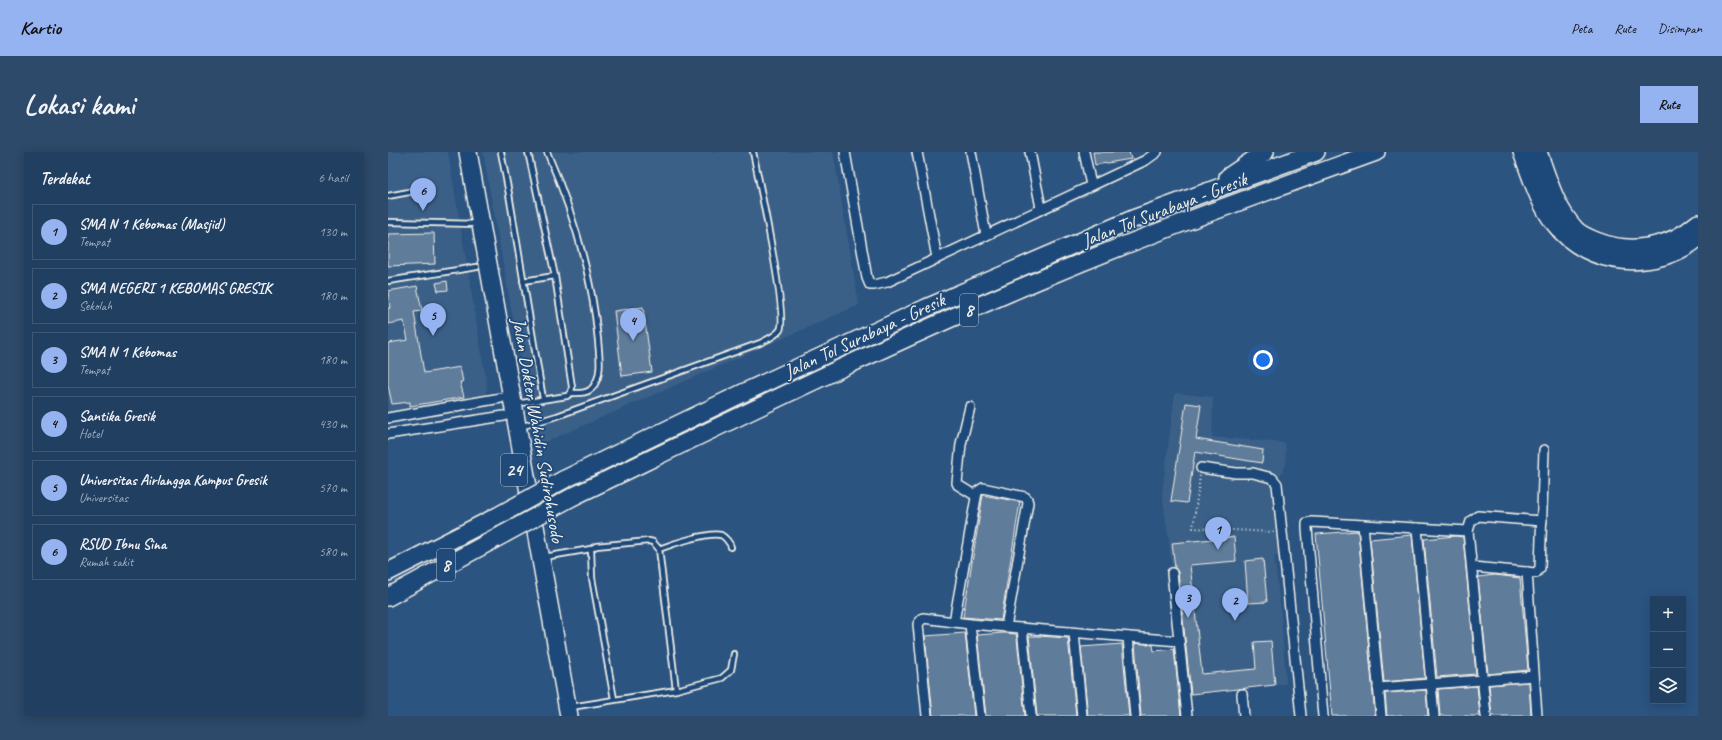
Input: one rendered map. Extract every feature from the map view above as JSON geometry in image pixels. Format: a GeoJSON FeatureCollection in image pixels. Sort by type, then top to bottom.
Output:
{"type":"FeatureCollection","features":[{"type":"Feature","properties":{"kind":"highway","name":"Jalan Dokter Wahidin Sudirohusodo"},"geometry":{"type":"LineString","coordinates":[[457,152],[475,224],[531,559],[562,712]]}},
{"type":"Feature","properties":{"kind":"highway","name":"Jalan Dokter Wahidin Sudirohusodo"},"geometry":{"type":"LineString","coordinates":[[468,152],[475,224],[477,267],[506,406],[518,427],[541,558],[562,712]]}},
{"type":"Feature","properties":{"kind":"highway"},"geometry":{"type":"LineString","coordinates":[[1204,192],[1265,152]]}},
{"type":"Feature","properties":{"kind":"highway","name":"Jalan Tol Surabaya - Gresik"},"geometry":{"type":"LineString","coordinates":[[388,572],[496,517],[563,480],[745,392],[926,308],[1133,219],[1316,152]]}},
{"type":"Feature","properties":{"kind":"highway","name":"Jalan Tol Surabaya - Gresik"},"geometry":{"type":"LineString","coordinates":[[388,597],[574,496],[905,338],[1041,279],[1208,213],[1376,152]]}},
{"type":"Feature","properties":{"kind":"highway"},"geometry":{"type":"LineString","coordinates":[[1522,152],[1541,200],[1555,225],[1575,244],[1601,256],[1621,260],[1638,261],[1669,255],[1689,246],[1698,238]]}},
{"type":"Feature","properties":{"kind":"highway"},"geometry":{"type":"LineString","coordinates":[[1538,152],[1557,204],[1575,230],[1588,238],[1619,248],[1654,246],[1681,236],[1698,222]]}},
{"type":"Feature","properties":{"kind":"street"},"geometry":{"type":"LineString","coordinates":[[845,152],[867,278],[872,286],[887,282],[1091,185],[1145,156],[1157,152]]}},
{"type":"Feature","properties":{"kind":"street"},"geometry":{"type":"LineString","coordinates":[[917,152],[936,258]]}},
{"type":"Feature","properties":{"kind":"street"},"geometry":{"type":"LineString","coordinates":[[971,152],[986,235]]}},
{"type":"Feature","properties":{"kind":"street"},"geometry":{"type":"LineString","coordinates":[[1030,152],[1041,208]]}},
{"type":"Feature","properties":{"kind":"street"},"geometry":{"type":"LineString","coordinates":[[1084,152],[1091,185]]}},
{"type":"Feature","properties":{"kind":"street"},"geometry":{"type":"LineString","coordinates":[[388,418],[506,406]]}},
{"type":"Feature","properties":{"kind":"street"},"geometry":{"type":"LineString","coordinates":[[388,434],[506,406]]}},
{"type":"Feature","properties":{"kind":"street"},"geometry":{"type":"LineString","coordinates":[[970,407],[961,444],[957,483],[976,496]]}},
{"type":"Feature","properties":{"kind":"street"},"geometry":{"type":"LineString","coordinates":[[1473,567],[1536,573],[1540,568],[1544,450]]}},
{"type":"Feature","properties":{"kind":"street"},"geometry":{"type":"LineString","coordinates":[[1201,468],[1254,473],[1272,478],[1277,484],[1301,716]]}},
{"type":"Feature","properties":{"kind":"street"},"geometry":{"type":"LineString","coordinates":[[954,622],[976,496],[979,489],[983,488],[1027,498],[1028,503],[1006,627]]}},
{"type":"Feature","properties":{"kind":"street"},"geometry":{"type":"LineString","coordinates":[[1486,716],[1473,567],[1468,532],[1471,521],[1478,516],[1542,521]]}},
{"type":"Feature","properties":{"kind":"street"},"geometry":{"type":"LineString","coordinates":[[1323,716],[1307,528],[1308,523],[1312,522],[1468,532]]}},
{"type":"Feature","properties":{"kind":"street"},"geometry":{"type":"LineString","coordinates":[[1363,525],[1381,716]]}},
{"type":"Feature","properties":{"kind":"street"},"geometry":{"type":"LineString","coordinates":[[1417,528],[1434,716]]}},
{"type":"Feature","properties":{"kind":"street"},"geometry":{"type":"LineString","coordinates":[[1527,572],[1537,716]]}},
{"type":"Feature","properties":{"kind":"street"},"geometry":{"type":"LineString","coordinates":[[1172,573],[1180,642],[1186,716]]}},
{"type":"Feature","properties":{"kind":"street"},"geometry":{"type":"LineString","coordinates":[[927,716],[918,624],[923,618],[970,624],[1180,642]]}},
{"type":"Feature","properties":{"kind":"street"},"geometry":{"type":"LineString","coordinates":[[970,624],[980,716]]}},
{"type":"Feature","properties":{"kind":"street"},"geometry":{"type":"LineString","coordinates":[[1022,628],[1031,716]]}},
{"type":"Feature","properties":{"kind":"street"},"geometry":{"type":"LineString","coordinates":[[1074,633],[1082,716]]}},
{"type":"Feature","properties":{"kind":"street"},"geometry":{"type":"LineString","coordinates":[[1128,637],[1135,716]]}},
{"type":"Feature","properties":{"kind":"street"},"geometry":{"type":"LineString","coordinates":[[1378,688],[1534,676]]}},
{"type":"Feature","properties":{"kind":"street"},"geometry":{"type":"LineString","coordinates":[[1242,694],[1244,716]]}},
{"type":"Feature","properties":{"kind":"lane"},"geometry":{"type":"LineString","coordinates":[[501,152],[543,399]]}},
{"type":"Feature","properties":{"kind":"lane"},"geometry":{"type":"LineString","coordinates":[[528,152],[554,276],[571,380],[570,393]]}},
{"type":"Feature","properties":{"kind":"lane"},"geometry":{"type":"LineString","coordinates":[[506,406],[567,396],[570,393],[586,392],[590,390],[598,378],[600,365],[595,312],[584,254],[560,181],[548,152]]}},
{"type":"Feature","properties":{"kind":"lane"},"geometry":{"type":"LineString","coordinates":[[518,427],[557,416],[760,343],[772,337],[780,329],[782,317],[778,287],[753,152]]}},
{"type":"Feature","properties":{"kind":"lane"},"geometry":{"type":"LineString","coordinates":[[388,196],[430,188]]}},
{"type":"Feature","properties":{"kind":"lane"},"geometry":{"type":"LineString","coordinates":[[388,222],[475,224]]}},
{"type":"Feature","properties":{"kind":"lane"},"geometry":{"type":"LineString","coordinates":[[388,281],[477,267]]}},
{"type":"Feature","properties":{"kind":"lane"},"geometry":{"type":"LineString","coordinates":[[523,281],[554,276]]}},
{"type":"Feature","properties":{"kind":"lane"},"geometry":{"type":"LineString","coordinates":[[659,549],[705,536],[716,535],[721,536],[729,542],[731,547]]}},
{"type":"Feature","properties":{"kind":"lane"},"geometry":{"type":"LineString","coordinates":[[541,558],[591,549],[596,546],[649,541],[653,542],[659,549],[676,690]]}},
{"type":"Feature","properties":{"kind":"lane"},"geometry":{"type":"LineString","coordinates":[[591,549],[592,578],[614,699]]}},
{"type":"Feature","properties":{"kind":"lane"},"geometry":{"type":"LineString","coordinates":[[562,712],[614,699],[676,690],[722,678],[731,670],[734,654]]}},
{"type":"Feature","properties":{"kind":"path"},"geometry":{"type":"LineString","coordinates":[[1201,468],[1193,528],[1283,533]]}},
{"type":"Feature","properties":{"kind":"shaded area"},"geometry":{"type":"Polygon","coordinates":[[[388,152],[448,152],[487,386],[485,397],[388,412],[388,152]]]}},
{"type":"Feature","properties":{"kind":"shaded area"},"geometry":{"type":"Polygon","coordinates":[[[483,152],[833,152],[859,305],[536,446],[483,152]]]}},
{"type":"Feature","properties":{"kind":"shaded area"},"geometry":{"type":"Polygon","coordinates":[[[1175,393],[1213,397],[1212,437],[1285,443],[1286,464],[1281,474],[1271,485],[1278,522],[1280,556],[1274,555],[1281,613],[1286,684],[1184,688],[1169,540],[1162,494],[1175,393]]]}},
{"type":"Feature","properties":{"kind":"building"},"geometry":{"type":"Polygon","coordinates":[[[1093,152],[1129,152],[1131,159],[1095,165],[1093,152]]]}},
{"type":"Feature","properties":{"kind":"building"},"geometry":{"type":"Polygon","coordinates":[[[434,233],[435,264],[388,266],[388,234],[434,233]]]}},
{"type":"Feature","properties":{"kind":"building"},"geometry":{"type":"Polygon","coordinates":[[[447,281],[448,290],[438,291],[436,283],[447,281]]]}},
{"type":"Feature","properties":{"kind":"building"},"geometry":{"type":"Polygon","coordinates":[[[417,286],[422,311],[414,312],[424,373],[460,367],[463,382],[460,382],[464,397],[410,406],[410,402],[392,404],[388,385],[388,343],[408,340],[404,321],[388,324],[388,308],[390,308],[388,291],[417,286]]]}},
{"type":"Feature","properties":{"kind":"building"},"geometry":{"type":"Polygon","coordinates":[[[643,307],[652,372],[622,376],[614,311],[643,307]]]}},
{"type":"Feature","properties":{"kind":"building"},"geometry":{"type":"Polygon","coordinates":[[[1186,403],[1201,405],[1196,439],[1263,450],[1262,463],[1195,452],[1187,503],[1171,501],[1186,403]]]}},
{"type":"Feature","properties":{"kind":"building"},"geometry":{"type":"Polygon","coordinates":[[[983,495],[1020,502],[1001,620],[963,617],[983,495]]]}},
{"type":"Feature","properties":{"kind":"building"},"geometry":{"type":"Polygon","coordinates":[[[1358,531],[1375,716],[1332,716],[1316,534],[1358,531]]]}},
{"type":"Feature","properties":{"kind":"building"},"geometry":{"type":"Polygon","coordinates":[[[1412,535],[1425,678],[1384,682],[1370,539],[1412,535]]]}},
{"type":"Feature","properties":{"kind":"building"},"geometry":{"type":"Polygon","coordinates":[[[1456,536],[1463,537],[1476,674],[1437,677],[1424,539],[1456,536]]]}},
{"type":"Feature","properties":{"kind":"building"},"geometry":{"type":"Polygon","coordinates":[[[1234,537],[1236,561],[1190,565],[1202,674],[1256,669],[1254,642],[1271,641],[1275,685],[1191,694],[1178,572],[1175,568],[1172,543],[1234,537]]]}},
{"type":"Feature","properties":{"kind":"building"},"geometry":{"type":"Polygon","coordinates":[[[1263,559],[1267,602],[1248,603],[1245,561],[1263,559]]]}},
{"type":"Feature","properties":{"kind":"building"},"geometry":{"type":"Polygon","coordinates":[[[1495,575],[1520,578],[1528,670],[1488,674],[1478,577],[1495,575]]]}},
{"type":"Feature","properties":{"kind":"building"},"geometry":{"type":"Polygon","coordinates":[[[965,633],[974,716],[933,716],[925,636],[965,633]]]}},
{"type":"Feature","properties":{"kind":"building"},"geometry":{"type":"Polygon","coordinates":[[[1004,633],[1016,634],[1025,716],[986,716],[977,635],[1004,633]]]}},
{"type":"Feature","properties":{"kind":"building"},"geometry":{"type":"Polygon","coordinates":[[[1029,636],[1068,638],[1076,716],[1037,716],[1029,636]]]}},
{"type":"Feature","properties":{"kind":"building"},"geometry":{"type":"Polygon","coordinates":[[[1135,643],[1153,645],[1154,651],[1174,649],[1181,716],[1141,716],[1135,643]]]}},
{"type":"Feature","properties":{"kind":"building"},"geometry":{"type":"Polygon","coordinates":[[[1122,644],[1129,716],[1088,716],[1081,647],[1122,644]]]}},
{"type":"Feature","properties":{"kind":"building"},"geometry":{"type":"Polygon","coordinates":[[[1529,682],[1531,716],[1492,716],[1489,685],[1529,682]]]}},
{"type":"Feature","properties":{"kind":"building"},"geometry":{"type":"Polygon","coordinates":[[[1477,686],[1480,716],[1440,716],[1438,689],[1477,686]]]}},
{"type":"Feature","properties":{"kind":"building"},"geometry":{"type":"Polygon","coordinates":[[[1426,690],[1428,716],[1387,716],[1385,693],[1426,690]]]}},
{"type":"Feature","properties":{"kind":"place","name":"RSUD Ibnu Sina"},"geometry":{"type":"Point","coordinates":[423,211]}},
{"type":"Feature","properties":{"kind":"place","name":"Universitas Airlangga Kampus Gresik"},"geometry":{"type":"Point","coordinates":[433,336]}},
{"type":"Feature","properties":{"kind":"place","name":"Santika Gresik"},"geometry":{"type":"Point","coordinates":[633,341]}},
{"type":"Feature","properties":{"kind":"place","name":"SMA N 1 Kebomas (Masjid)"},"geometry":{"type":"Point","coordinates":[1218,550]}},
{"type":"Feature","properties":{"kind":"place","name":"SMA N 1 Kebomas"},"geometry":{"type":"Point","coordinates":[1188,618]}},
{"type":"Feature","properties":{"kind":"place","name":"SMA NEGERI 1 KEBOMAS GRESIK"},"geometry":{"type":"Point","coordinates":[1235,621]}}]}
